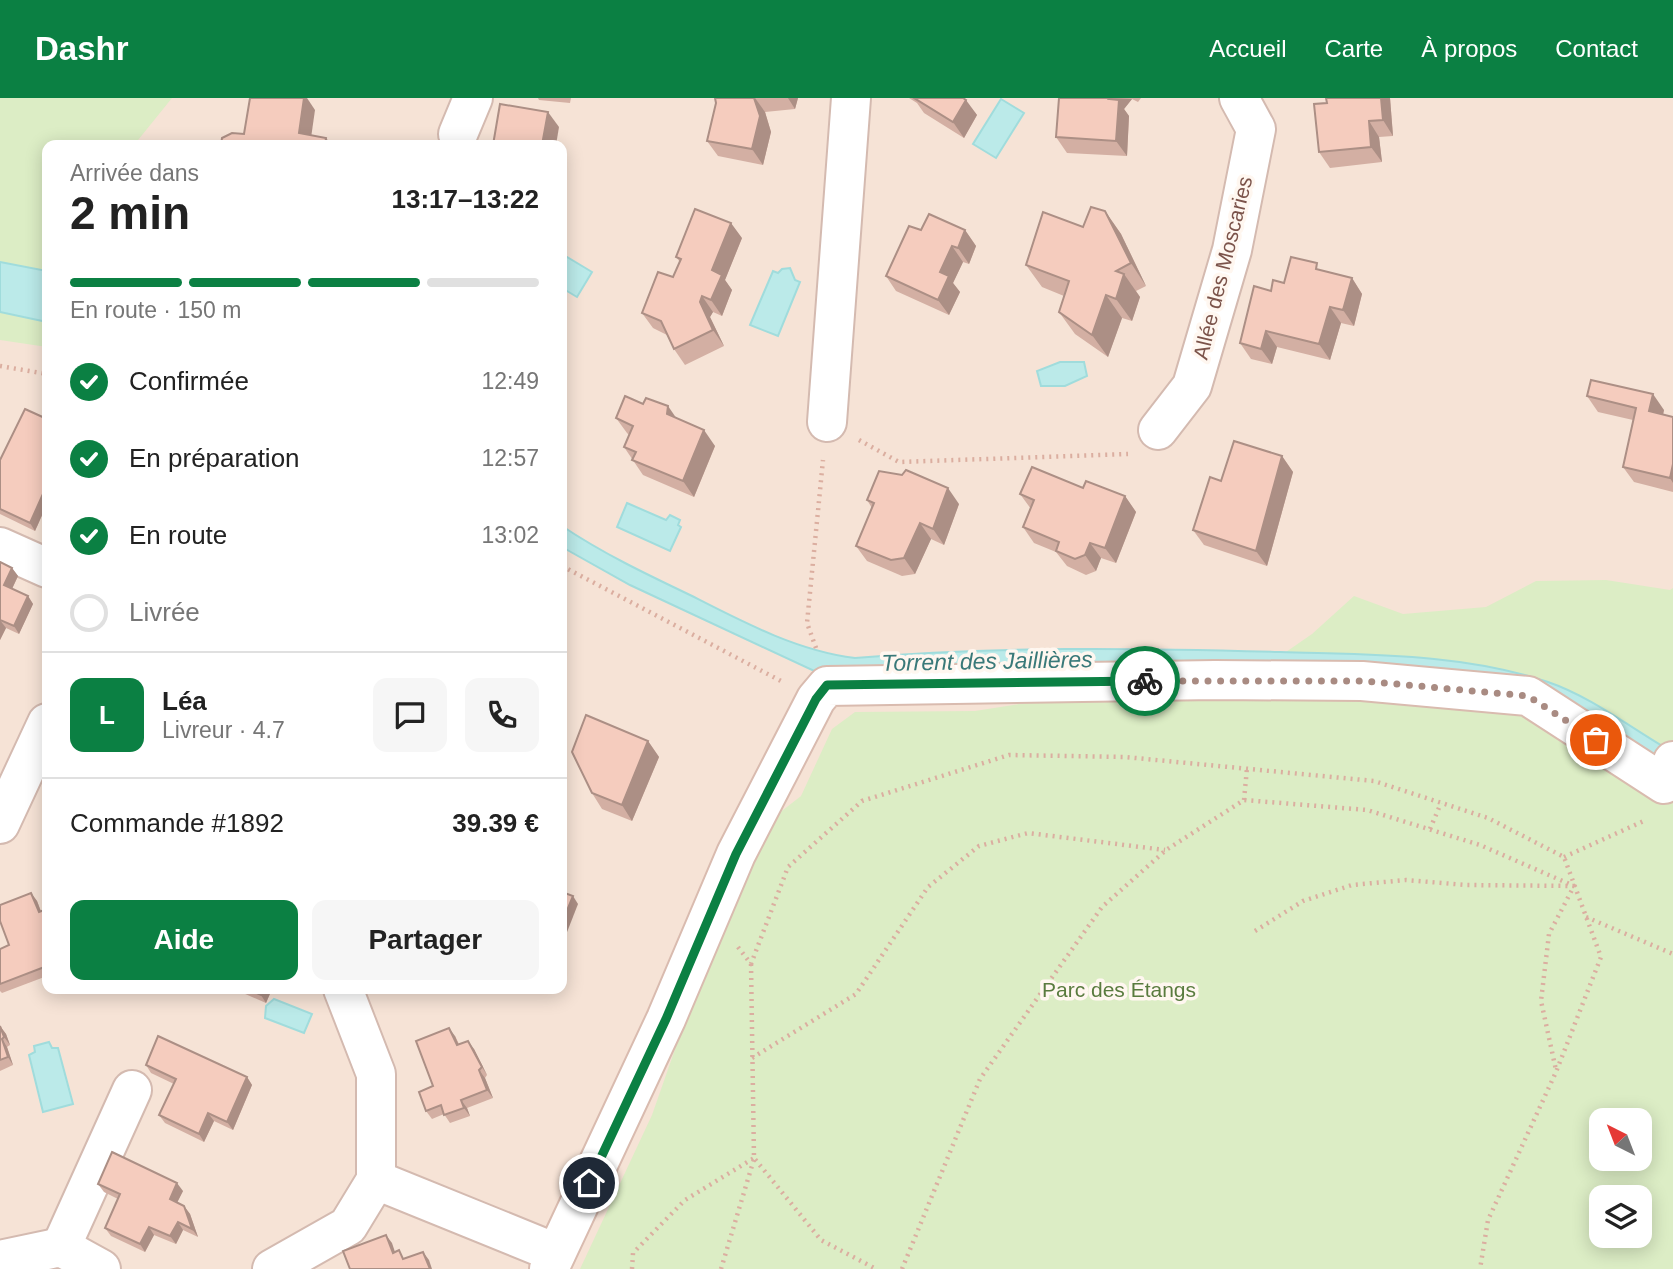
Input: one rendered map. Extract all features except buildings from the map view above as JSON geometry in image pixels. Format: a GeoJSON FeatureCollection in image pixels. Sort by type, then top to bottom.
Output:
{"type":"FeatureCollection","features":[{"type":"Feature","properties":{"kind":"street"},"geometry":{"type":"LineString","coordinates":[[458,134],[473,98]]}},
{"type":"Feature","properties":{"kind":"street"},"geometry":{"type":"LineString","coordinates":[[827,422],[851,98]]}},
{"type":"Feature","properties":{"kind":"street","name":"Allée des Moscaries"},"geometry":{"type":"LineString","coordinates":[[1158,430],[1192,386],[1232,250],[1256,129],[1239,98]]}},
{"type":"Feature","properties":{"kind":"street"},"geometry":{"type":"LineString","coordinates":[[0,547],[42,566]]}},
{"type":"Feature","properties":{"kind":"street"},"geometry":{"type":"LineString","coordinates":[[376,1180],[552,1261],[666,1019],[710,911],[816,699],[827,685],[1215,680],[1363,681],[1528,696],[1666,786]]}},
{"type":"Feature","properties":{"kind":"street"},"geometry":{"type":"LineString","coordinates":[[0,824],[42,734]]}},
{"type":"Feature","properties":{"kind":"street"},"geometry":{"type":"LineString","coordinates":[[272,1269],[348,1226],[376,1180],[376,1074],[345,994]]}},
{"type":"Feature","properties":{"kind":"street"},"geometry":{"type":"LineString","coordinates":[[61,1247],[132,1090]]}},
{"type":"Feature","properties":{"kind":"street"},"geometry":{"type":"LineString","coordinates":[[0,1260],[61,1247],[101,1269]]}},
{"type":"Feature","properties":{"kind":"path"},"geometry":{"type":"LineString","coordinates":[[0,366],[42,373]]}},
{"type":"Feature","properties":{"kind":"path"},"geometry":{"type":"LineString","coordinates":[[807,623],[827,422],[899,462],[1128,454],[1158,430]]}},
{"type":"Feature","properties":{"kind":"path"},"geometry":{"type":"LineString","coordinates":[[567,569],[816,699]]}},
{"type":"Feature","properties":{"kind":"path"},"geometry":{"type":"LineString","coordinates":[[721,1269],[754,1158],[751,964],[788,867],[862,800],[1009,755],[1125,757],[1374,781],[1488,818],[1564,857],[1601,957],[1556,1072],[1488,1220],[1479,1269]]}},
{"type":"Feature","properties":{"kind":"path"},"geometry":{"type":"LineString","coordinates":[[1244,800],[1247,768]]}},
{"type":"Feature","properties":{"kind":"path"},"geometry":{"type":"LineString","coordinates":[[1564,857],[1666,786]]}},
{"type":"Feature","properties":{"kind":"path"},"geometry":{"type":"LineString","coordinates":[[902,1269],[980,1079],[1102,906],[1166,850],[1244,800],[1367,810],[1480,845],[1574,886]]}},
{"type":"Feature","properties":{"kind":"path"},"geometry":{"type":"LineString","coordinates":[[1430,829],[1441,803]]}},
{"type":"Feature","properties":{"kind":"path"},"geometry":{"type":"LineString","coordinates":[[752,1058],[856,994],[928,887],[979,846],[1028,833],[1166,850]]}},
{"type":"Feature","properties":{"kind":"path"},"geometry":{"type":"LineString","coordinates":[[1255,931],[1303,901],[1352,885],[1406,880],[1574,886]]}},
{"type":"Feature","properties":{"kind":"path"},"geometry":{"type":"LineString","coordinates":[[1556,1072],[1541,1001],[1549,934],[1574,886]]}},
{"type":"Feature","properties":{"kind":"path"},"geometry":{"type":"LineString","coordinates":[[710,911],[751,964]]}},
{"type":"Feature","properties":{"kind":"path"},"geometry":{"type":"LineString","coordinates":[[1586,916],[1673,954]]}},
{"type":"Feature","properties":{"kind":"path"},"geometry":{"type":"LineString","coordinates":[[632,1269],[633,1253],[685,1200],[754,1158]]}},
{"type":"Feature","properties":{"kind":"path"},"geometry":{"type":"LineString","coordinates":[[754,1158],[821,1240],[876,1269]]}},
{"type":"Feature","properties":{"kind":"shaded area"},"geometry":{"type":"Polygon","coordinates":[[[0,98],[1673,98],[1673,1269],[0,1269],[0,98]]]}},
{"type":"Feature","properties":{"kind":"green space"},"geometry":{"type":"Polygon","coordinates":[[[0,98],[172,98],[138,140],[42,140],[42,346],[0,340],[0,98]]]}},
{"type":"Feature","properties":{"kind":"green space","name":"Parc des Étangs"},"geometry":{"type":"Polygon","coordinates":[[[1606,580],[1670,590],[1673,588],[1673,1269],[580,1269],[652,1115],[680,1035],[694,980],[765,824],[801,796],[832,729],[855,712],[975,711],[1267,665],[1312,634],[1354,596],[1403,614],[1486,607],[1536,581],[1606,580]]]}},
{"type":"Feature","properties":{"kind":"water"},"geometry":{"type":"Polygon","coordinates":[[[1001,99],[1024,113],[996,158],[973,144],[1001,99]]]}},
{"type":"Feature","properties":{"kind":"water"},"geometry":{"type":"Polygon","coordinates":[[[567,257],[592,272],[577,297],[567,291],[567,257]]]}},
{"type":"Feature","properties":{"kind":"water"},"geometry":{"type":"Polygon","coordinates":[[[0,262],[42,270],[42,321],[0,312],[0,262]]]}},
{"type":"Feature","properties":{"kind":"water"},"geometry":{"type":"Polygon","coordinates":[[[790,268],[795,280],[800,282],[778,336],[750,325],[773,271],[778,273],[782,269],[790,268]]]}},
{"type":"Feature","properties":{"kind":"water"},"geometry":{"type":"Polygon","coordinates":[[[1060,362],[1084,362],[1087,376],[1065,386],[1041,386],[1037,371],[1060,362]]]}},
{"type":"Feature","properties":{"kind":"water"},"geometry":{"type":"Polygon","coordinates":[[[627,503],[666,520],[670,515],[680,520],[678,525],[681,527],[670,551],[617,527],[627,503]]]}},
{"type":"Feature","properties":{"kind":"water","name":"Torrent des Jaillières"},"geometry":{"type":"Polygon","coordinates":[[[567,529],[624,563],[749,625],[791,642],[833,654],[855,658],[961,651],[1120,649],[1415,657],[1482,666],[1548,682],[1593,703],[1664,747],[1660,758],[1590,717],[1191,664],[1067,663],[825,676],[630,585],[567,550],[567,529]]]}},
{"type":"Feature","properties":{"kind":"water"},"geometry":{"type":"Polygon","coordinates":[[[274,999],[312,1014],[304,1033],[265,1018],[266,1006],[274,999]]]}},
{"type":"Feature","properties":{"kind":"water"},"geometry":{"type":"Polygon","coordinates":[[[49,1042],[52,1048],[58,1048],[73,1104],[43,1112],[29,1055],[35,1052],[34,1046],[49,1042]]]}},
{"type":"Feature","properties":{"kind":"way so far"},"geometry":{"type":"LineString","coordinates":[[1145,681],[1363,681],[1528,696],[1596,740]]}},
{"type":"Feature","properties":{"kind":"route"},"geometry":{"type":"LineString","coordinates":[[589,1183],[666,1019],[736,854],[816,699],[827,685],[1145,681]]}}]}
